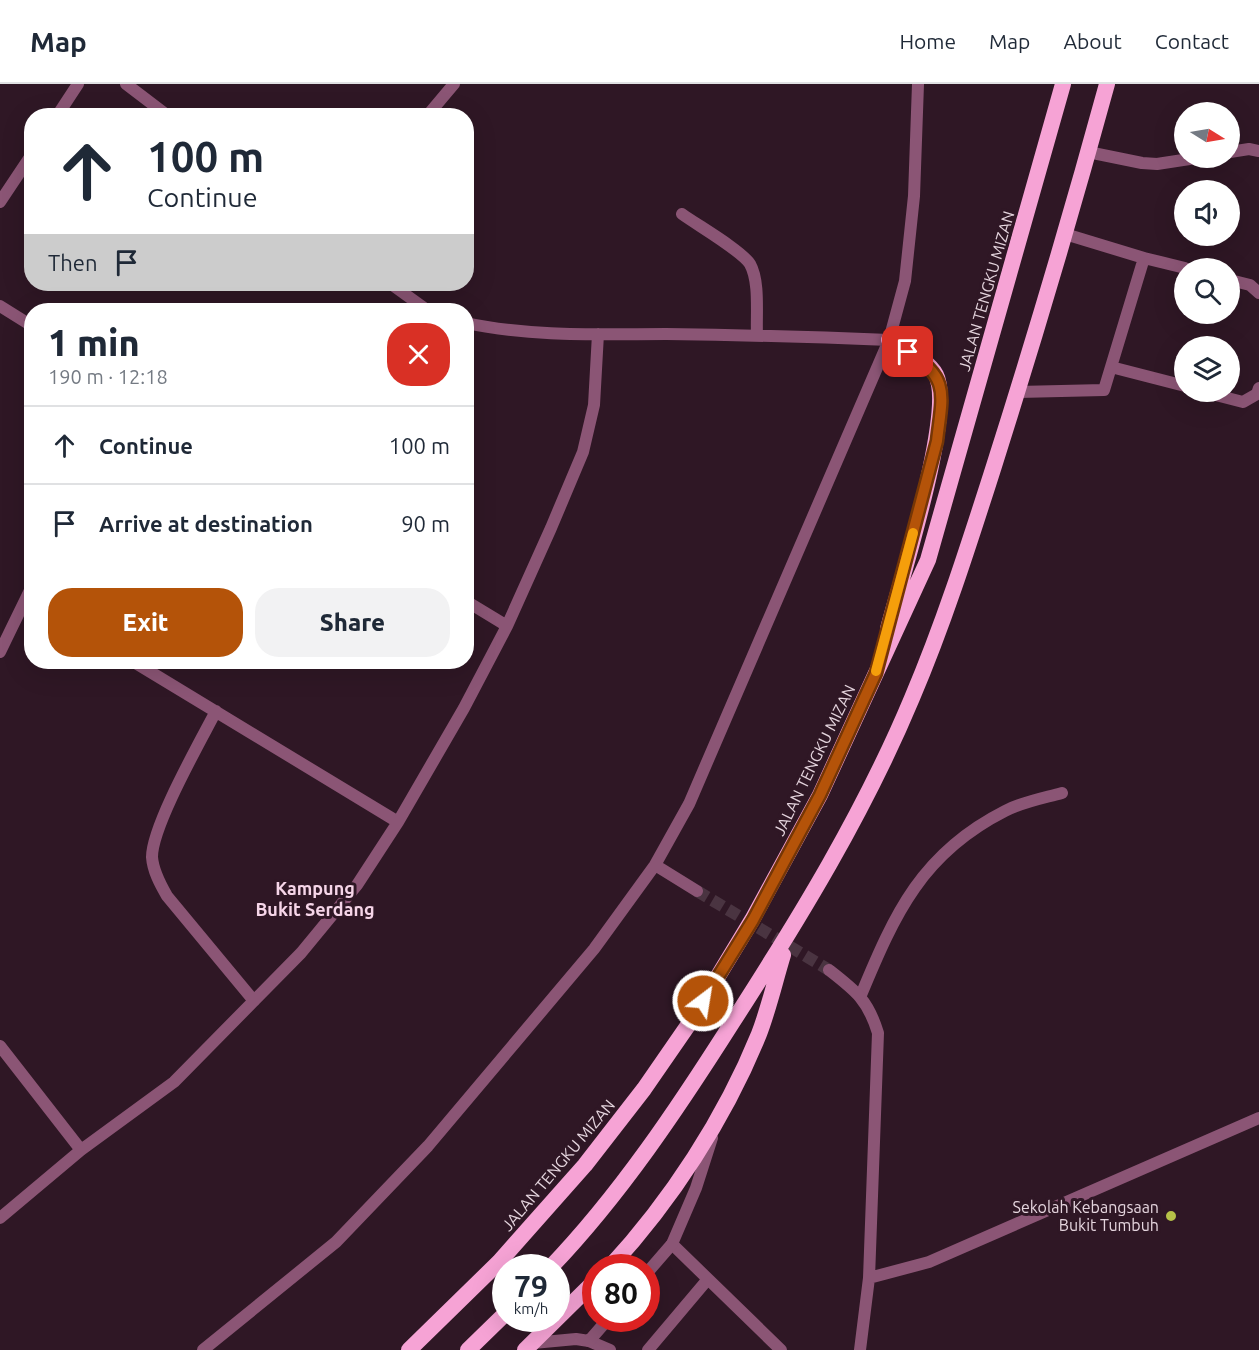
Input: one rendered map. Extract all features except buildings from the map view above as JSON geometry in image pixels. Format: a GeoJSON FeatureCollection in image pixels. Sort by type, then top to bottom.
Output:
{"type":"FeatureCollection","features":[{"type":"Feature","properties":{"kind":"highway","name":"JALAN TENGKU MIZAN"},"geometry":{"type":"LineString","coordinates":[[409,1350],[499,1262],[585,1165],[664,1060],[753,920],[820,795],[928,560],[1063,84]]}},
{"type":"Feature","properties":{"kind":"highway"},"geometry":{"type":"LineString","coordinates":[[562,1254],[632,1169],[693,1084],[790,933],[862,806],[912,698],[962,567],[1018,392],[1107,84]]}},
{"type":"Feature","properties":{"kind":"highway"},"geometry":{"type":"LineString","coordinates":[[876,673],[937,441],[941,410],[940,384],[935,373],[927,363],[889,340]]}},
{"type":"Feature","properties":{"kind":"highway"},"geometry":{"type":"LineString","coordinates":[[620,1254],[664,1200],[717,1122],[759,1033],[790,933]]}},
{"type":"Feature","properties":{"kind":"highway"},"geometry":{"type":"LineString","coordinates":[[529,1346],[582,1295]]}},
{"type":"Feature","properties":{"kind":"highway"},"geometry":{"type":"LineString","coordinates":[[468,1350],[492,1327]]}},
{"type":"Feature","properties":{"kind":"street"},"geometry":{"type":"LineString","coordinates":[[62,108],[78,84]]}},
{"type":"Feature","properties":{"kind":"street"},"geometry":{"type":"LineString","coordinates":[[126,84],[158,108]]}},
{"type":"Feature","properties":{"kind":"street"},"geometry":{"type":"LineString","coordinates":[[434,108],[454,84]]}},
{"type":"Feature","properties":{"kind":"street"},"geometry":{"type":"LineString","coordinates":[[203,1350],[336,1242],[428,1146],[594,948],[655,865],[689,804],[889,340],[906,281],[914,196],[918,84]]}},
{"type":"Feature","properties":{"kind":"street"},"geometry":{"type":"LineString","coordinates":[[1240,150],[1259,151]]}},
{"type":"Feature","properties":{"kind":"street"},"geometry":{"type":"LineString","coordinates":[[1088,152],[1142,164],[1174,161]]}},
{"type":"Feature","properties":{"kind":"street"},"geometry":{"type":"LineString","coordinates":[[0,202],[24,166]]}},
{"type":"Feature","properties":{"kind":"street"},"geometry":{"type":"LineString","coordinates":[[682,214],[740,253],[750,265],[755,285],[758,335]]}},
{"type":"Feature","properties":{"kind":"street"},"geometry":{"type":"LineString","coordinates":[[1065,234],[1174,265]]}},
{"type":"Feature","properties":{"kind":"street"},"geometry":{"type":"LineString","coordinates":[[1018,392],[1104,390],[1144,258]]}},
{"type":"Feature","properties":{"kind":"street"},"geometry":{"type":"LineString","coordinates":[[1240,282],[1250,285],[1259,293]]}},
{"type":"Feature","properties":{"kind":"street"},"geometry":{"type":"LineString","coordinates":[[401,291],[418,303]]}},
{"type":"Feature","properties":{"kind":"street"},"geometry":{"type":"LineString","coordinates":[[0,306],[24,321]]}},
{"type":"Feature","properties":{"kind":"street"},"geometry":{"type":"LineString","coordinates":[[474,325],[495,329],[598,334],[758,335],[889,340]]}},
{"type":"Feature","properties":{"kind":"street"},"geometry":{"type":"LineString","coordinates":[[0,1218],[81,1150],[174,1082],[301,953],[357,885],[398,822],[464,708],[507,626],[583,452],[594,405],[598,334]]}},
{"type":"Feature","properties":{"kind":"street"},"geometry":{"type":"LineString","coordinates":[[1111,367],[1174,383]]}},
{"type":"Feature","properties":{"kind":"street"},"geometry":{"type":"LineString","coordinates":[[1240,401],[1243,402],[1257,394],[1259,388]]}},
{"type":"Feature","properties":{"kind":"street"},"geometry":{"type":"LineString","coordinates":[[0,652],[24,606]]}},
{"type":"Feature","properties":{"kind":"street"},"geometry":{"type":"LineString","coordinates":[[474,606],[507,626]]}},
{"type":"Feature","properties":{"kind":"street"},"geometry":{"type":"LineString","coordinates":[[146,669],[398,822]]}},
{"type":"Feature","properties":{"kind":"street"},"geometry":{"type":"LineString","coordinates":[[216,711],[160,824],[152,856],[158,880],[167,896],[254,1001]]}},
{"type":"Feature","properties":{"kind":"street"},"geometry":{"type":"LineString","coordinates":[[861,995],[886,934],[917,882],[957,840],[1007,810],[1062,793]]}},
{"type":"Feature","properties":{"kind":"street"},"geometry":{"type":"LineString","coordinates":[[655,865],[697,891]]}},
{"type":"Feature","properties":{"kind":"street"},"geometry":{"type":"LineString","coordinates":[[829,970],[861,995],[872,1012],[878,1033],[869,1278],[860,1350]]}},
{"type":"Feature","properties":{"kind":"street"},"geometry":{"type":"LineString","coordinates":[[0,1046],[81,1150]]}},
{"type":"Feature","properties":{"kind":"street"},"geometry":{"type":"LineString","coordinates":[[869,1278],[929,1262],[1259,1118]]}},
{"type":"Feature","properties":{"kind":"street"},"geometry":{"type":"LineString","coordinates":[[660,1258],[672,1244],[696,1188],[717,1122]]}},
{"type":"Feature","properties":{"kind":"street"},"geometry":{"type":"LineString","coordinates":[[672,1244],[781,1350]]}},
{"type":"Feature","properties":{"kind":"street"},"geometry":{"type":"LineString","coordinates":[[648,1350],[708,1279]]}},
{"type":"Feature","properties":{"kind":"street"},"geometry":{"type":"LineString","coordinates":[[590,1341],[597,1332]]}},
{"type":"Feature","properties":{"kind":"street"},"geometry":{"type":"LineString","coordinates":[[529,1346],[576,1339],[590,1341],[610,1350]]}},
{"type":"Feature","properties":{"kind":"tunnel"},"geometry":{"type":"LineString","coordinates":[[697,891],[829,970]]}},
{"type":"Feature","properties":{"kind":"slow traffic"},"geometry":{"type":"LineString","coordinates":[[876,671],[913,533]]}},
{"type":"Feature","properties":{"kind":"place","name":"Sekolah Kebangsaan Bukit Tumbuh"},"geometry":{"type":"Point","coordinates":[1171,1216]}},
{"type":"Feature","properties":{"kind":"district","name":"Kampung Bukit Serdang"},"geometry":{"type":"Point","coordinates":[315,898]}},
{"type":"Feature","properties":{"kind":"route"},"geometry":{"type":"LineString","coordinates":[[703,1001],[753,920],[820,795],[876,673],[937,441],[941,410],[940,384],[935,373],[927,363],[908,352]]}}]}
